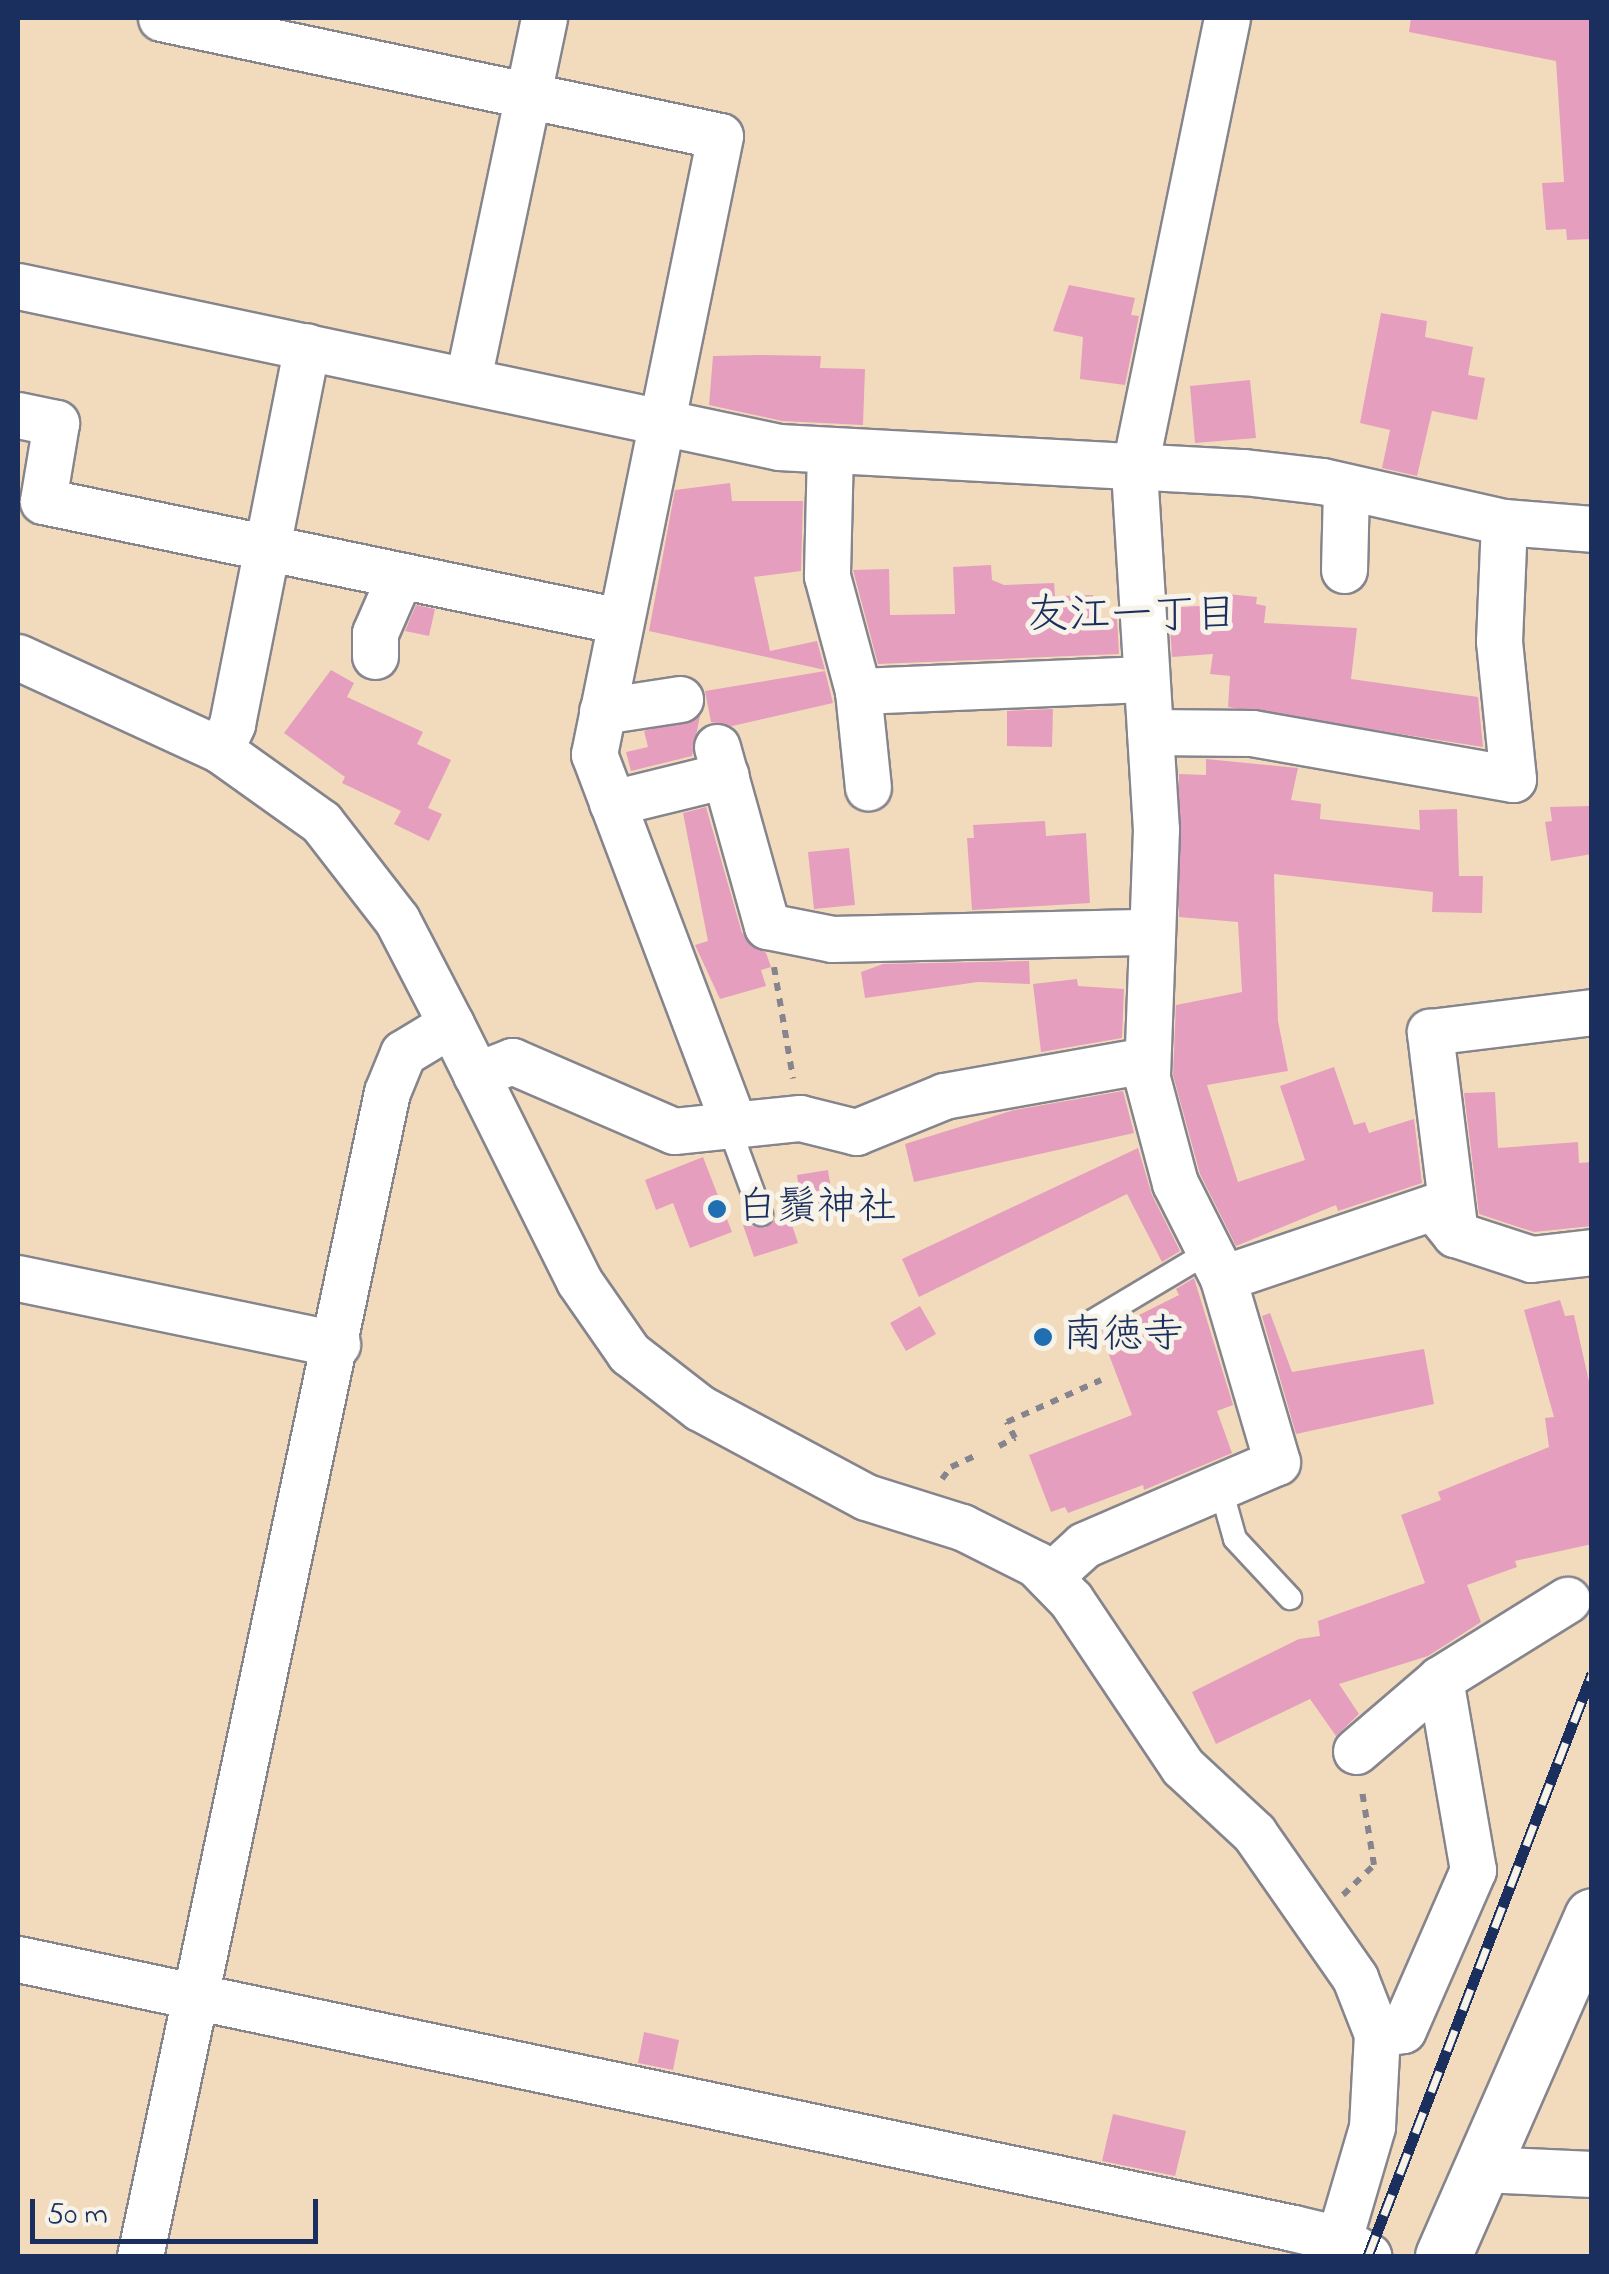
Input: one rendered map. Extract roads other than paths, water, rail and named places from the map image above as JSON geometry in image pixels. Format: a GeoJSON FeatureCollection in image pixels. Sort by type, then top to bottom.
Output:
{"type":"FeatureCollection","features":[{"type":"Feature","properties":{"kind":"street"},"geometry":{"type":"LineString","coordinates":[[161,18],[720,136],[658,422],[594,754],[732,1127]]}},
{"type":"Feature","properties":{"kind":"street"},"geometry":{"type":"LineString","coordinates":[[468,379],[544,18]]}},
{"type":"Feature","properties":{"kind":"street"},"geometry":{"type":"LineString","coordinates":[[1049,1577],[1084,1545],[1219,1482],[1277,1462],[1216,1264],[1175,1183],[1146,1060],[1156,828],[1134,470],[1227,18]]}},
{"type":"Feature","properties":{"kind":"street"},"geometry":{"type":"LineString","coordinates":[[18,286],[779,447],[1134,470],[1244,472],[1346,486],[1504,522],[1592,529]]}},
{"type":"Feature","properties":{"kind":"street"},"geometry":{"type":"LineString","coordinates":[[220,750],[232,724],[307,346]]}},
{"type":"Feature","properties":{"kind":"street"},"geometry":{"type":"LineString","coordinates":[[18,415],[56,423],[43,501],[266,552],[620,621]]}},
{"type":"Feature","properties":{"kind":"street"},"geometry":{"type":"LineString","coordinates":[[830,450],[826,576],[858,691],[868,787]]}},
{"type":"Feature","properties":{"kind":"street"},"geometry":{"type":"LineString","coordinates":[[1344,570],[1346,486]]}},
{"type":"Feature","properties":{"kind":"street"},"geometry":{"type":"LineString","coordinates":[[1150,732],[1252,734],[1513,778],[1499,641],[1504,522]]}},
{"type":"Feature","properties":{"kind":"street"},"geometry":{"type":"LineString","coordinates":[[374,656],[375,633],[399,578]]}},
{"type":"Feature","properties":{"kind":"street"},"geometry":{"type":"LineString","coordinates":[[18,657],[220,750],[321,822],[397,920],[580,1281],[629,1353],[700,1408],[866,1497],[962,1528],[1049,1577],[1071,1600],[1184,1767],[1254,1832],[1355,1978],[1378,2034],[1372,2127],[1354,2248],[1288,2242],[196,1992],[18,1959]]}},
{"type":"Feature","properties":{"kind":"street"},"geometry":{"type":"LineString","coordinates":[[858,691],[1146,679]]}},
{"type":"Feature","properties":{"kind":"street"},"geometry":{"type":"LineString","coordinates":[[602,711],[680,699]]}},
{"type":"Feature","properties":{"kind":"street"},"geometry":{"type":"LineString","coordinates":[[612,803],[721,761],[768,926],[832,939],[1151,932]]}},
{"type":"Feature","properties":{"kind":"street"},"geometry":{"type":"LineString","coordinates":[[1455,1234],[1430,1032],[1592,1012]]}},
{"type":"Feature","properties":{"kind":"street"},"geometry":{"type":"LineString","coordinates":[[140,2256],[337,1344],[387,1092],[403,1053],[451,1024]]}},
{"type":"Feature","properties":{"kind":"street"},"geometry":{"type":"LineString","coordinates":[[476,1075],[512,1061],[674,1131],[800,1118],[856,1132],[944,1096],[1146,1060]]}},
{"type":"Feature","properties":{"kind":"street"},"geometry":{"type":"LineString","coordinates":[[1216,1264],[1434,1206],[1455,1234],[1531,1259],[1592,1252]]}},
{"type":"Feature","properties":{"kind":"street"},"geometry":{"type":"LineString","coordinates":[[18,1278],[337,1344]]}},
{"type":"Feature","properties":{"kind":"street"},"geometry":{"type":"LineString","coordinates":[[1356,1751],[1440,1679],[1567,1600]]}},
{"type":"Feature","properties":{"kind":"street"},"geometry":{"type":"LineString","coordinates":[[1378,2034],[1404,2030],[1473,1870],[1440,1679]]}},
{"type":"Feature","properties":{"kind":"street"},"geometry":{"type":"LineString","coordinates":[[1442,2256],[1592,1916]]}},
{"type":"Feature","properties":{"kind":"street"},"geometry":{"type":"LineString","coordinates":[[1482,2169],[1592,2174]]}},
{"type":"Feature","properties":{"kind":"lane"},"geometry":{"type":"LineString","coordinates":[[732,1127],[760,1214]]}},
{"type":"Feature","properties":{"kind":"lane"},"geometry":{"type":"LineString","coordinates":[[1081,1328],[1216,1264]]}},
{"type":"Feature","properties":{"kind":"lane"},"geometry":{"type":"LineString","coordinates":[[1219,1482],[1235,1539],[1290,1598]]}},
{"type":"Feature","properties":{"kind":"railway"},"geometry":{"type":"LineString","coordinates":[[1368,2256],[1592,1674]]}},
{"type":"Feature","properties":{"kind":"place","name":"白鬚神社"},"geometry":{"type":"Point","coordinates":[717,1209]}},
{"type":"Feature","properties":{"kind":"place","name":"南徳寺"},"geometry":{"type":"Point","coordinates":[1043,1337]}},
{"type":"Feature","properties":{"kind":"district","name":"友江一丁目"},"geometry":{"type":"Point","coordinates":[1132,617]}}]}
